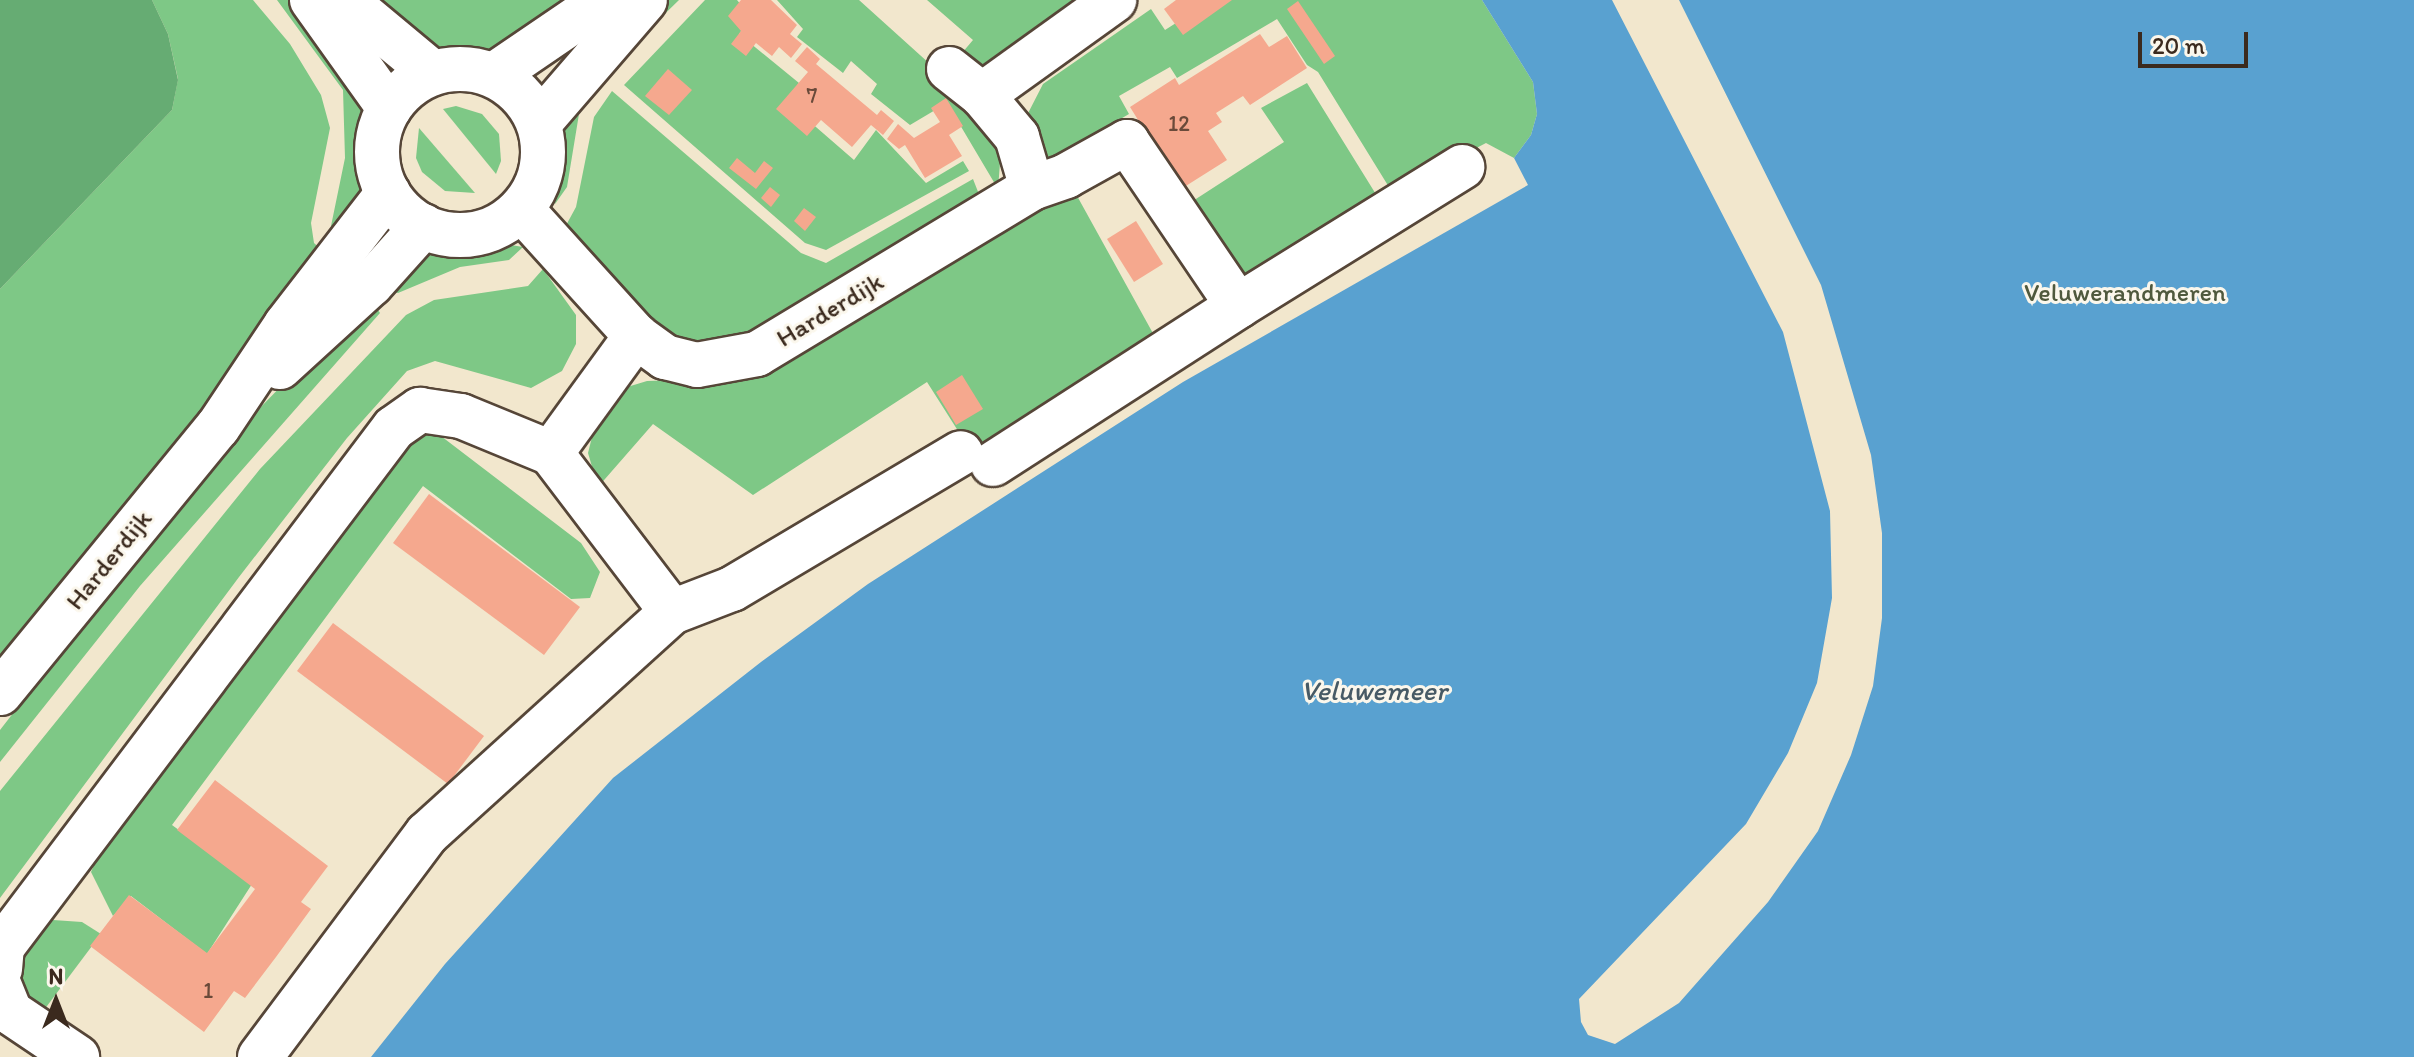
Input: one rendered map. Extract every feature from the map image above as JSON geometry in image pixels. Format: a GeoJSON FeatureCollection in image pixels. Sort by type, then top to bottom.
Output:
{"type":"FeatureCollection","features":[{"type":"Feature","properties":{"kind":"main road"},"geometry":{"type":"LineString","coordinates":[[312,0],[389,108]]}},
{"type":"Feature","properties":{"kind":"main road"},"geometry":{"type":"LineString","coordinates":[[345,0],[433,73]]}},
{"type":"Feature","properties":{"kind":"main road"},"geometry":{"type":"LineString","coordinates":[[494,75],[604,0]]}},
{"type":"Feature","properties":{"kind":"main road"},"geometry":{"type":"LineString","coordinates":[[539,123],[645,0]]}},
{"type":"Feature","properties":{"kind":"main road"},"geometry":{"type":"LineString","coordinates":[[1032,188],[1017,137],[966,82],[1114,0]]}},
{"type":"Feature","properties":{"kind":"main road"},"geometry":{"type":"LineString","coordinates":[[452,69],[494,75],[523,97],[539,123],[542,167],[521,209],[475,234],[438,232],[423,226],[388,193],[377,162],[378,134],[389,108],[406,88],[433,73],[452,69]]}},
{"type":"Feature","properties":{"kind":"main road","name":"Harderdijk"},"geometry":{"type":"LineString","coordinates":[[521,209],[636,336],[665,357],[697,365],[757,354],[1032,188],[1066,176],[1127,142],[1238,306]]}},
{"type":"Feature","properties":{"kind":"main road"},"geometry":{"type":"LineString","coordinates":[[260,1057],[427,834],[672,612],[732,589],[977,458],[1238,306],[1462,167]]}},
{"type":"Feature","properties":{"kind":"main road","name":"Harderdijk"},"geometry":{"type":"LineString","coordinates":[[0,693],[218,427],[286,325],[388,193]]}},
{"type":"Feature","properties":{"kind":"main road","name":"Harderdijk"},"geometry":{"type":"LineString","coordinates":[[218,427],[371,284],[423,226]]}},
{"type":"Feature","properties":{"kind":"main road"},"geometry":{"type":"LineString","coordinates":[[551,453],[636,336]]}},
{"type":"Feature","properties":{"kind":"main road"},"geometry":{"type":"LineString","coordinates":[[0,969],[2,947],[394,428],[420,410],[461,416],[551,453],[672,612]]}},
{"type":"Feature","properties":{"kind":"main road"},"geometry":{"type":"LineString","coordinates":[[0,987],[10,1012],[77,1057]]}},
{"type":"Feature","properties":{"kind":"green space"},"geometry":{"type":"Polygon","coordinates":[[[0,0],[152,0],[168,34],[178,80],[172,110],[0,289],[0,0]]]}},
{"type":"Feature","properties":{"kind":"green space"},"geometry":{"type":"Polygon","coordinates":[[[152,0],[253,0],[290,44],[321,95],[330,128],[311,223],[314,243],[327,255],[0,656],[0,289],[172,110],[178,79],[168,34],[152,0]]]}},
{"type":"Feature","properties":{"kind":"green space"},"geometry":{"type":"Polygon","coordinates":[[[277,0],[298,0],[368,112],[366,197],[343,238],[331,226],[345,158],[343,90],[277,0]]]}},
{"type":"Feature","properties":{"kind":"green space"},"geometry":{"type":"Polygon","coordinates":[[[371,0],[586,0],[506,50],[438,47],[418,39],[371,0]]]}},
{"type":"Feature","properties":{"kind":"green space"},"geometry":{"type":"Polygon","coordinates":[[[658,0],[679,0],[637,41],[579,114],[567,187],[555,204],[562,124],[658,0]]]}},
{"type":"Feature","properties":{"kind":"green space"},"geometry":{"type":"Polygon","coordinates":[[[705,0],[737,0],[751,17],[739,34],[799,83],[786,101],[854,160],[876,130],[926,183],[963,161],[969,171],[826,250],[805,243],[624,85],[705,0]]]}},
{"type":"Feature","properties":{"kind":"green space"},"geometry":{"type":"Polygon","coordinates":[[[777,0],[859,0],[951,83],[1001,150],[998,189],[947,103],[910,125],[871,94],[877,84],[851,61],[843,73],[797,37],[803,29],[777,0]]]}},
{"type":"Feature","properties":{"kind":"green space"},"geometry":{"type":"Polygon","coordinates":[[[927,0],[1094,0],[993,71],[956,60],[973,40],[927,0]]]}},
{"type":"Feature","properties":{"kind":"green space"},"geometry":{"type":"Polygon","coordinates":[[[1212,0],[1482,0],[1533,82],[1537,114],[1531,135],[1514,158],[1486,143],[1392,192],[1318,72],[1307,65],[1277,19],[1177,78],[1170,67],[1119,96],[1129,114],[1042,165],[1023,123],[1043,84],[1151,9],[1165,30],[1212,0]]]}},
{"type":"Feature","properties":{"kind":"green space"},"geometry":{"type":"Polygon","coordinates":[[[1307,83],[1382,204],[1261,281],[1221,272],[1182,208],[1284,142],[1261,108],[1307,83]]]}},
{"type":"Feature","properties":{"kind":"green space"},"geometry":{"type":"Polygon","coordinates":[[[612,91],[801,253],[826,263],[973,179],[984,207],[731,349],[673,341],[564,229],[576,207],[594,117],[612,91]]]}},
{"type":"Feature","properties":{"kind":"green space"},"geometry":{"type":"Polygon","coordinates":[[[456,106],[482,114],[499,134],[501,161],[496,174],[443,109],[456,106]]]}},
{"type":"Feature","properties":{"kind":"green space"},"geometry":{"type":"Polygon","coordinates":[[[419,128],[475,193],[445,191],[422,172],[416,158],[419,128]]]}},
{"type":"Feature","properties":{"kind":"green space"},"geometry":{"type":"Polygon","coordinates":[[[1071,185],[1160,346],[974,456],[927,382],[753,495],[653,424],[598,487],[588,453],[592,437],[601,405],[624,388],[647,381],[740,378],[1071,185]]]}},
{"type":"Feature","properties":{"kind":"green space"},"geometry":{"type":"Polygon","coordinates":[[[499,243],[523,247],[509,260],[460,267],[398,293],[387,290],[410,264],[433,254],[499,243]]]}},
{"type":"Feature","properties":{"kind":"green space"},"geometry":{"type":"Polygon","coordinates":[[[543,269],[576,315],[576,344],[562,371],[531,388],[435,361],[407,371],[347,438],[239,577],[0,898],[0,791],[260,469],[406,315],[434,300],[528,286],[543,269]]]}},
{"type":"Feature","properties":{"kind":"green space"},"geometry":{"type":"Polygon","coordinates":[[[369,296],[380,313],[140,586],[0,762],[0,730],[91,613],[250,418],[369,296]]]}},
{"type":"Feature","properties":{"kind":"green space"},"geometry":{"type":"Polygon","coordinates":[[[437,433],[581,543],[600,572],[590,598],[571,599],[423,486],[172,825],[252,884],[207,954],[131,896],[113,916],[91,872],[108,833],[411,436],[437,433]]]}},
{"type":"Feature","properties":{"kind":"green space"},"geometry":{"type":"Polygon","coordinates":[[[53,920],[82,922],[101,934],[38,1018],[20,1001],[13,965],[37,927],[53,920]]]}},
{"type":"Feature","properties":{"kind":"water","name":"Veluwemeer"},"geometry":{"type":"Polygon","coordinates":[[[1482,0],[1612,0],[1783,332],[1830,511],[1832,598],[1817,683],[1788,753],[1746,824],[1579,999],[1581,1022],[1588,1035],[1615,1044],[1679,1003],[1768,902],[1818,831],[1851,755],[1873,686],[1882,618],[1882,533],[1871,455],[1821,285],[1679,0],[2414,0],[2414,1057],[371,1057],[445,964],[613,778],[761,662],[868,584],[1183,382],[1528,185],[1514,158],[1531,135],[1537,114],[1533,82],[1482,0]]]}},
{"type":"Feature","properties":{"kind":"building"},"geometry":{"type":"Polygon","coordinates":[[[741,0],[771,0],[797,25],[790,34],[802,44],[791,58],[779,47],[772,56],[756,43],[746,56],[731,44],[741,31],[728,16],[741,0]]]}},
{"type":"Feature","properties":{"kind":"building"},"geometry":{"type":"Polygon","coordinates":[[[1176,0],[1232,0],[1183,35],[1164,9],[1176,0]]]}},
{"type":"Feature","properties":{"kind":"building"},"geometry":{"type":"Polygon","coordinates":[[[1298,1],[1335,56],[1324,64],[1287,9],[1298,1]]]}},
{"type":"Feature","properties":{"kind":"building"},"geometry":{"type":"Polygon","coordinates":[[[1260,34],[1269,47],[1287,36],[1307,68],[1250,105],[1243,96],[1216,113],[1222,122],[1208,131],[1227,160],[1181,189],[1130,107],[1175,78],[1179,85],[1260,34]]]}},
{"type":"Feature","properties":{"kind":"building"},"geometry":{"type":"Polygon","coordinates":[[[807,47],[820,59],[816,64],[877,115],[881,110],[894,121],[883,135],[871,125],[852,147],[821,120],[807,136],[776,109],[808,72],[795,61],[807,47]]]}},
{"type":"Feature","properties":{"kind":"building"},"geometry":{"type":"Polygon","coordinates":[[[668,69],[692,90],[669,115],[645,96],[668,69]]]}},
{"type":"Feature","properties":{"kind":"building"},"geometry":{"type":"Polygon","coordinates":[[[946,98],[963,126],[949,135],[962,156],[925,178],[905,145],[899,149],[887,139],[898,124],[914,138],[940,122],[931,108],[946,98]]]}},
{"type":"Feature","properties":{"kind":"building"},"geometry":{"type":"Polygon","coordinates":[[[737,158],[755,173],[764,161],[773,168],[756,189],[729,168],[737,158]]]}},
{"type":"Feature","properties":{"kind":"building"},"geometry":{"type":"Polygon","coordinates":[[[770,187],[780,195],[771,207],[761,198],[770,187]]]}},
{"type":"Feature","properties":{"kind":"building"},"geometry":{"type":"Polygon","coordinates":[[[804,208],[816,217],[805,231],[794,221],[804,208]]]}},
{"type":"Feature","properties":{"kind":"building"},"geometry":{"type":"Polygon","coordinates":[[[1136,221],[1163,264],[1134,282],[1107,239],[1136,221]]]}},
{"type":"Feature","properties":{"kind":"building"},"geometry":{"type":"Polygon","coordinates":[[[962,375],[983,409],[956,425],[936,392],[962,375]]]}},
{"type":"Feature","properties":{"kind":"building"},"geometry":{"type":"Polygon","coordinates":[[[429,494],[580,607],[544,655],[393,543],[429,494]]]}},
{"type":"Feature","properties":{"kind":"building"},"geometry":{"type":"Polygon","coordinates":[[[333,623],[484,736],[448,784],[297,671],[333,623]]]}},
{"type":"Feature","properties":{"kind":"building"},"geometry":{"type":"Polygon","coordinates":[[[215,780],[328,866],[301,902],[311,909],[276,957],[245,998],[234,991],[204,1032],[90,946],[129,895],[207,953],[255,889],[177,830],[215,780]]]}},
{"type":"Feature","properties":{"kind":"park label","name":"Veluwerandmeren"},"geometry":{"type":"Point","coordinates":[2125,293]}}]}
